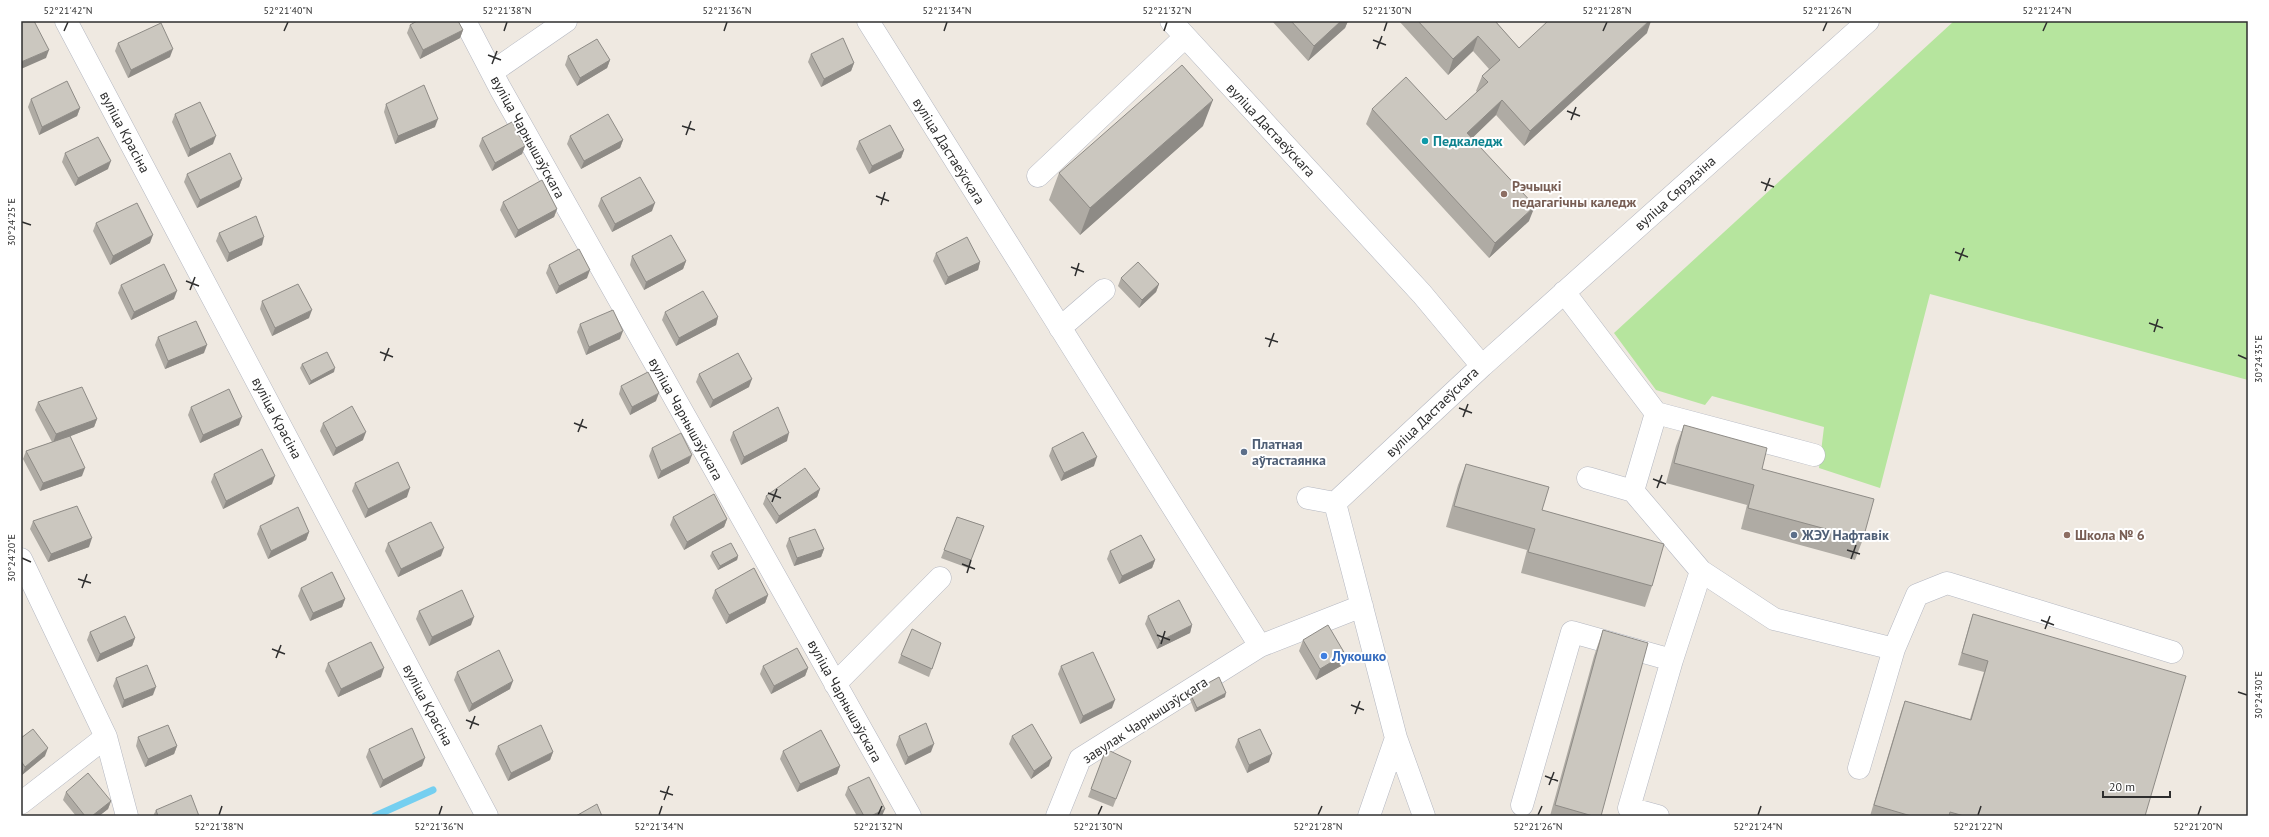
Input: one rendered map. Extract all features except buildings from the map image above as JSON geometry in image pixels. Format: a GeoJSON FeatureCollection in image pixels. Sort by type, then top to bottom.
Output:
{"type":"FeatureCollection","features":[{"type":"Feature","properties":{"kind":"street","name":"вуліца Красіна"},"geometry":{"type":"LineString","coordinates":[[66,21],[487,816]]}},
{"type":"Feature","properties":{"kind":"street","name":"вуліца Чарнышэўскага"},"geometry":{"type":"LineString","coordinates":[[465,21],[492,72],[910,816]]}},
{"type":"Feature","properties":{"kind":"street"},"geometry":{"type":"LineString","coordinates":[[492,72],[566,21]]}},
{"type":"Feature","properties":{"kind":"street","name":"вуліца Дастаеўскага"},"geometry":{"type":"LineString","coordinates":[[868,21],[1260,646]]}},
{"type":"Feature","properties":{"kind":"street","name":"вуліца Сярэдзіна"},"geometry":{"type":"LineString","coordinates":[[1482,366],[1868,21]]}},
{"type":"Feature","properties":{"kind":"street"},"geometry":{"type":"LineString","coordinates":[[1038,176],[1178,29]]}},
{"type":"Feature","properties":{"kind":"street","name":"вуліца Дастаеўскага"},"geometry":{"type":"LineString","coordinates":[[1178,29],[1422,294],[1482,366],[1335,503]]}},
{"type":"Feature","properties":{"kind":"street"},"geometry":{"type":"LineString","coordinates":[[1060,328],[1104,290]]}},
{"type":"Feature","properties":{"kind":"street"},"geometry":{"type":"LineString","coordinates":[[1564,292],[1656,413],[1814,455]]}},
{"type":"Feature","properties":{"kind":"street"},"geometry":{"type":"LineString","coordinates":[[1633,491],[1656,413]]}},
{"type":"Feature","properties":{"kind":"street"},"geometry":{"type":"LineString","coordinates":[[1588,478],[1633,491],[1701,571],[1774,619],[1894,649]]}},
{"type":"Feature","properties":{"kind":"street"},"geometry":{"type":"LineString","coordinates":[[1308,498],[1335,503],[1396,738],[1424,816]]}},
{"type":"Feature","properties":{"kind":"street"},"geometry":{"type":"LineString","coordinates":[[21,559],[106,737],[127,816]]}},
{"type":"Feature","properties":{"kind":"street"},"geometry":{"type":"LineString","coordinates":[[1658,816],[1629,808],[1672,660],[1701,571]]}},
{"type":"Feature","properties":{"kind":"street"},"geometry":{"type":"LineString","coordinates":[[836,684],[940,578]]}},
{"type":"Feature","properties":{"kind":"street"},"geometry":{"type":"LineString","coordinates":[[1859,768],[1894,649],[1917,595],[1946,583],[2172,652]]}},
{"type":"Feature","properties":{"kind":"street","name":"завулак Чарнышэўскага"},"geometry":{"type":"LineString","coordinates":[[1057,816],[1080,759],[1260,646],[1362,606]]}},
{"type":"Feature","properties":{"kind":"street"},"geometry":{"type":"LineString","coordinates":[[1522,805],[1572,632],[1672,660]]}},
{"type":"Feature","properties":{"kind":"street"},"geometry":{"type":"LineString","coordinates":[[21,803],[106,737]]}},
{"type":"Feature","properties":{"kind":"street"},"geometry":{"type":"LineString","coordinates":[[1369,816],[1396,738]]}},
{"type":"Feature","properties":{"kind":"green space"},"geometry":{"type":"Polygon","coordinates":[[[1954,21],[2248,21],[2248,380],[1930,294],[1880,488],[1819,468],[1824,427],[1712,396],[1705,405],[1656,390],[1614,333],[1954,21]]]}},
{"type":"Feature","properties":{"kind":"waterway"},"geometry":{"type":"LineString","coordinates":[[375,816],[433,790]]}},
{"type":"Feature","properties":{"kind":"place","name":"Педкаледж"},"geometry":{"type":"Point","coordinates":[1425,141]}},
{"type":"Feature","properties":{"kind":"place","name":"Рэчыцкі педагагічны каледж"},"geometry":{"type":"Point","coordinates":[1504,194]}},
{"type":"Feature","properties":{"kind":"place","name":"Платная аўтастаянка"},"geometry":{"type":"Point","coordinates":[1244,452]}},
{"type":"Feature","properties":{"kind":"place","name":"ЖЭУ Нафтавік"},"geometry":{"type":"Point","coordinates":[1794,535]}},
{"type":"Feature","properties":{"kind":"place","name":"Школа № 6"},"geometry":{"type":"Point","coordinates":[2067,535]}},
{"type":"Feature","properties":{"kind":"place","name":"Лукошко"},"geometry":{"type":"Point","coordinates":[1324,656]}}]}
